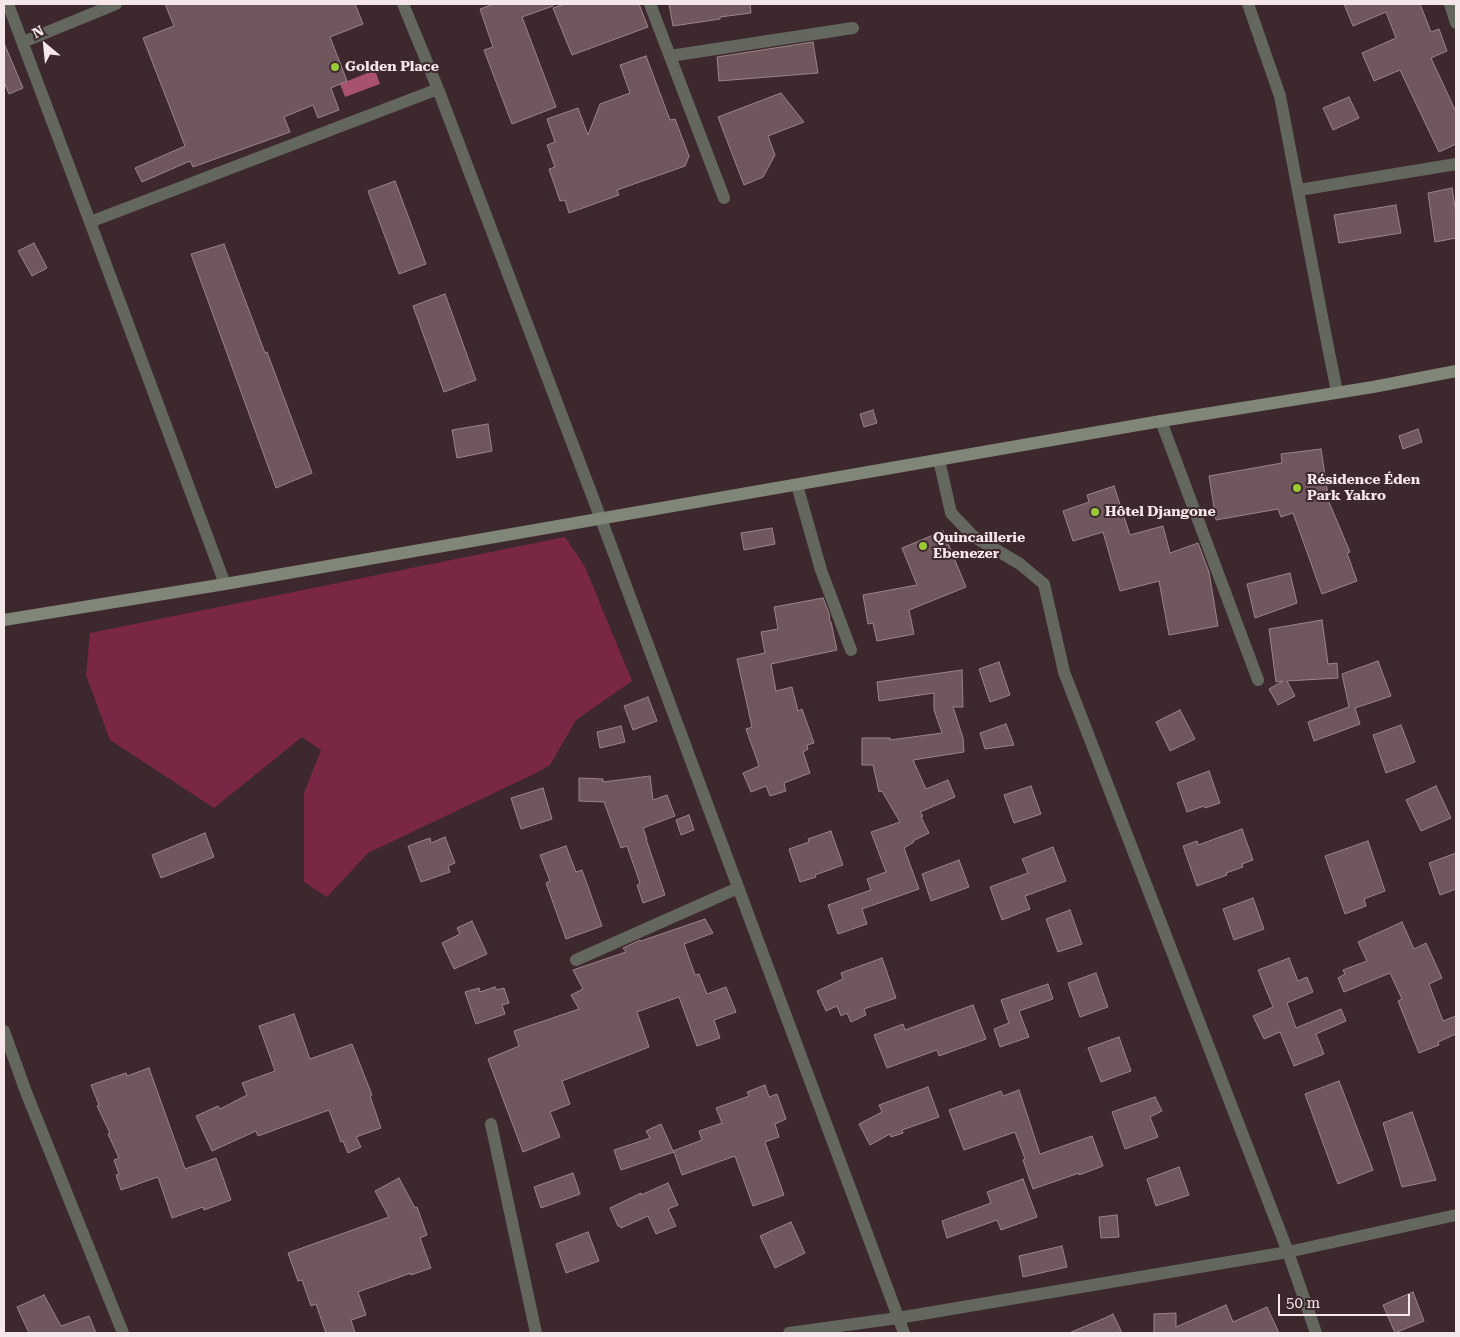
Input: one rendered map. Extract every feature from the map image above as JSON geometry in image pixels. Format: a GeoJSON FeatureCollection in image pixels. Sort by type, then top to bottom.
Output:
{"type":"FeatureCollection","features":[{"type":"Feature","properties":{"kind":"street"},"geometry":{"type":"LineString","coordinates":[[8,4],[225,584]]}},
{"type":"Feature","properties":{"kind":"street"},"geometry":{"type":"LineString","coordinates":[[22,42],[116,4]]}},
{"type":"Feature","properties":{"kind":"street"},"geometry":{"type":"LineString","coordinates":[[403,4],[438,89],[601,519],[904,1333]]}},
{"type":"Feature","properties":{"kind":"street"},"geometry":{"type":"LineString","coordinates":[[650,4],[724,198]]}},
{"type":"Feature","properties":{"kind":"street"},"geometry":{"type":"LineString","coordinates":[[1248,4],[1280,96],[1337,392]]}},
{"type":"Feature","properties":{"kind":"street"},"geometry":{"type":"LineString","coordinates":[[1450,4],[1456,23]]}},
{"type":"Feature","properties":{"kind":"street"},"geometry":{"type":"LineString","coordinates":[[670,56],[853,28]]}},
{"type":"Feature","properties":{"kind":"street"},"geometry":{"type":"LineString","coordinates":[[90,222],[438,89]]}},
{"type":"Feature","properties":{"kind":"street"},"geometry":{"type":"LineString","coordinates":[[1299,190],[1456,164]]}},
{"type":"Feature","properties":{"kind":"street"},"geometry":{"type":"LineString","coordinates":[[4,620],[225,584],[1373,387],[1456,371]]}},
{"type":"Feature","properties":{"kind":"street"},"geometry":{"type":"LineString","coordinates":[[1161,422],[1258,680]]}},
{"type":"Feature","properties":{"kind":"street"},"geometry":{"type":"LineString","coordinates":[[939,460],[951,513],[973,536],[1020,564],[1044,584],[1064,672],[1288,1252],[1316,1333]]}},
{"type":"Feature","properties":{"kind":"street"},"geometry":{"type":"LineString","coordinates":[[797,485],[821,570],[851,650]]}},
{"type":"Feature","properties":{"kind":"street"},"geometry":{"type":"LineString","coordinates":[[576,960],[738,888]]}},
{"type":"Feature","properties":{"kind":"street"},"geometry":{"type":"LineString","coordinates":[[4,1031],[26,1092],[123,1333]]}},
{"type":"Feature","properties":{"kind":"street"},"geometry":{"type":"LineString","coordinates":[[491,1124],[536,1333]]}},
{"type":"Feature","properties":{"kind":"street"},"geometry":{"type":"LineString","coordinates":[[789,1333],[898,1318],[1288,1252],[1456,1215]]}},
{"type":"Feature","properties":{"kind":"shaded area"},"geometry":{"type":"Polygon","coordinates":[[[375,70],[380,84],[345,97],[340,84],[375,70]]]}},
{"type":"Feature","properties":{"kind":"shaded area"},"geometry":{"type":"Polygon","coordinates":[[[565,537],[585,567],[632,681],[576,720],[550,765],[368,853],[327,897],[304,882],[304,793],[321,750],[302,737],[214,808],[110,740],[86,675],[90,633],[565,537]]]}},
{"type":"Feature","properties":{"kind":"building"},"geometry":{"type":"Polygon","coordinates":[[[165,4],[355,4],[363,24],[330,37],[347,81],[331,88],[339,110],[318,118],[313,105],[284,117],[290,132],[193,167],[190,161],[142,182],[135,168],[185,146],[143,38],[174,26],[165,4]]]}},
{"type":"Feature","properties":{"kind":"building"},"geometry":{"type":"Polygon","coordinates":[[[494,4],[553,4],[553,6],[522,17],[556,107],[512,124],[484,50],[493,47],[480,9],[494,4]]]}},
{"type":"Feature","properties":{"kind":"building"},"geometry":{"type":"Polygon","coordinates":[[[565,4],[639,4],[648,27],[572,55],[553,8],[565,4]]]}},
{"type":"Feature","properties":{"kind":"building"},"geometry":{"type":"Polygon","coordinates":[[[669,4],[750,4],[751,13],[673,26],[669,4]]]}},
{"type":"Feature","properties":{"kind":"building"},"geometry":{"type":"Polygon","coordinates":[[[1344,4],[1420,4],[1431,32],[1439,29],[1447,51],[1431,58],[1456,112],[1456,144],[1439,152],[1400,70],[1374,81],[1362,53],[1396,38],[1386,12],[1353,26],[1344,4]]]}},
{"type":"Feature","properties":{"kind":"building"},"geometry":{"type":"Polygon","coordinates":[[[813,42],[818,73],[719,81],[717,57],[813,42]]]}},
{"type":"Feature","properties":{"kind":"building"},"geometry":{"type":"Polygon","coordinates":[[[4,43],[23,88],[9,94],[4,82],[4,43]]]}},
{"type":"Feature","properties":{"kind":"building"},"geometry":{"type":"Polygon","coordinates":[[[646,56],[670,120],[675,119],[689,156],[685,166],[617,190],[619,195],[569,213],[565,200],[560,201],[549,169],[555,167],[547,145],[555,142],[547,119],[578,108],[588,135],[600,104],[630,93],[620,65],[646,56]]]}},
{"type":"Feature","properties":{"kind":"building"},"geometry":{"type":"Polygon","coordinates":[[[781,93],[804,122],[768,136],[775,155],[763,177],[744,185],[718,117],[781,93]]]}},
{"type":"Feature","properties":{"kind":"building"},"geometry":{"type":"Polygon","coordinates":[[[1349,97],[1359,118],[1333,130],[1323,108],[1349,97]]]}},
{"type":"Feature","properties":{"kind":"building"},"geometry":{"type":"Polygon","coordinates":[[[395,181],[426,264],[399,274],[368,191],[395,181]]]}},
{"type":"Feature","properties":{"kind":"building"},"geometry":{"type":"Polygon","coordinates":[[[1452,188],[1456,214],[1456,238],[1435,242],[1428,193],[1452,188]]]}},
{"type":"Feature","properties":{"kind":"building"},"geometry":{"type":"Polygon","coordinates":[[[1396,205],[1401,233],[1339,243],[1334,215],[1396,205]]]}},
{"type":"Feature","properties":{"kind":"building"},"geometry":{"type":"Polygon","coordinates":[[[34,243],[47,268],[32,276],[18,251],[34,243]]]}},
{"type":"Feature","properties":{"kind":"building"},"geometry":{"type":"Polygon","coordinates":[[[224,244],[312,473],[276,488],[191,254],[224,244]]]}},
{"type":"Feature","properties":{"kind":"building"},"geometry":{"type":"Polygon","coordinates":[[[445,294],[476,380],[444,392],[413,306],[445,294]]]}},
{"type":"Feature","properties":{"kind":"building"},"geometry":{"type":"Polygon","coordinates":[[[873,410],[877,423],[864,427],[860,414],[873,410]]]}},
{"type":"Feature","properties":{"kind":"building"},"geometry":{"type":"Polygon","coordinates":[[[488,424],[492,451],[457,458],[452,430],[488,424]]]}},
{"type":"Feature","properties":{"kind":"building"},"geometry":{"type":"Polygon","coordinates":[[[1418,429],[1422,442],[1403,449],[1399,436],[1418,429]]]}},
{"type":"Feature","properties":{"kind":"building"},"geometry":{"type":"Polygon","coordinates":[[[1321,449],[1329,502],[1350,552],[1347,553],[1357,581],[1322,594],[1293,513],[1281,517],[1278,509],[1216,520],[1209,476],[1282,463],[1281,454],[1321,449]]]}},
{"type":"Feature","properties":{"kind":"building"},"geometry":{"type":"Polygon","coordinates":[[[1114,486],[1130,535],[1163,526],[1170,553],[1198,543],[1209,572],[1218,626],[1169,635],[1159,581],[1120,591],[1103,532],[1073,541],[1063,511],[1089,502],[1087,495],[1114,486]]]}},
{"type":"Feature","properties":{"kind":"building"},"geometry":{"type":"Polygon","coordinates":[[[772,528],[775,544],[744,550],[741,533],[772,528]]]}},
{"type":"Feature","properties":{"kind":"building"},"geometry":{"type":"Polygon","coordinates":[[[943,531],[966,587],[909,610],[914,634],[877,641],[873,623],[868,624],[863,595],[917,585],[902,548],[943,531]]]}},
{"type":"Feature","properties":{"kind":"building"},"geometry":{"type":"Polygon","coordinates":[[[1290,573],[1297,603],[1255,618],[1247,584],[1290,573]]]}},
{"type":"Feature","properties":{"kind":"building"},"geometry":{"type":"Polygon","coordinates":[[[823,598],[829,613],[837,650],[771,664],[776,691],[792,687],[798,711],[802,709],[814,743],[807,745],[808,749],[803,752],[810,773],[784,783],[786,791],[770,796],[766,786],[751,792],[743,773],[759,766],[746,729],[752,727],[737,659],[765,653],[761,632],[778,629],[774,607],[823,598]]]}},
{"type":"Feature","properties":{"kind":"building"},"geometry":{"type":"Polygon","coordinates":[[[1322,620],[1328,664],[1337,663],[1338,678],[1287,681],[1295,696],[1278,705],[1269,689],[1283,681],[1276,682],[1269,629],[1322,620]]]}},
{"type":"Feature","properties":{"kind":"building"},"geometry":{"type":"Polygon","coordinates":[[[1378,661],[1391,696],[1355,708],[1360,724],[1314,741],[1308,722],[1349,707],[1342,674],[1378,661]]]}},
{"type":"Feature","properties":{"kind":"building"},"geometry":{"type":"Polygon","coordinates":[[[999,662],[1010,695],[990,702],[979,669],[999,662]]]}},
{"type":"Feature","properties":{"kind":"building"},"geometry":{"type":"Polygon","coordinates":[[[962,670],[963,707],[953,707],[963,738],[964,752],[913,760],[926,789],[948,780],[955,797],[920,812],[929,833],[904,848],[919,889],[862,909],[867,924],[838,934],[828,905],[871,890],[867,879],[886,872],[871,832],[900,822],[882,791],[879,792],[873,765],[862,765],[862,738],[890,738],[890,740],[942,733],[934,710],[934,693],[879,701],[877,682],[962,670]]]}},
{"type":"Feature","properties":{"kind":"building"},"geometry":{"type":"Polygon","coordinates":[[[648,697],[657,721],[633,730],[624,706],[648,697]]]}},
{"type":"Feature","properties":{"kind":"building"},"geometry":{"type":"Polygon","coordinates":[[[1180,710],[1195,739],[1170,751],[1156,722],[1180,710]]]}},
{"type":"Feature","properties":{"kind":"building"},"geometry":{"type":"Polygon","coordinates":[[[1006,724],[1014,745],[985,749],[980,733],[1006,724]]]}},
{"type":"Feature","properties":{"kind":"building"},"geometry":{"type":"Polygon","coordinates":[[[1401,725],[1415,762],[1386,773],[1373,735],[1401,725]]]}},
{"type":"Feature","properties":{"kind":"building"},"geometry":{"type":"Polygon","coordinates":[[[621,726],[625,742],[600,748],[597,732],[621,726]]]}},
{"type":"Feature","properties":{"kind":"building"},"geometry":{"type":"Polygon","coordinates":[[[1209,771],[1220,803],[1187,812],[1177,783],[1209,771]]]}},
{"type":"Feature","properties":{"kind":"building"},"geometry":{"type":"Polygon","coordinates":[[[650,776],[653,800],[667,795],[675,816],[643,828],[665,895],[643,903],[637,885],[640,883],[627,846],[621,848],[604,802],[579,801],[579,778],[603,779],[603,782],[650,776]]]}},
{"type":"Feature","properties":{"kind":"building"},"geometry":{"type":"Polygon","coordinates":[[[1031,786],[1041,814],[1014,823],[1004,795],[1031,786]]]}},
{"type":"Feature","properties":{"kind":"building"},"geometry":{"type":"Polygon","coordinates":[[[1436,786],[1451,818],[1421,831],[1406,800],[1436,786]]]}},
{"type":"Feature","properties":{"kind":"building"},"geometry":{"type":"Polygon","coordinates":[[[543,788],[552,819],[521,829],[511,798],[543,788]]]}},
{"type":"Feature","properties":{"kind":"building"},"geometry":{"type":"Polygon","coordinates":[[[689,815],[694,830],[681,835],[676,820],[689,815]]]}},
{"type":"Feature","properties":{"kind":"building"},"geometry":{"type":"Polygon","coordinates":[[[1242,829],[1253,860],[1242,864],[1243,867],[1226,873],[1227,875],[1197,886],[1183,846],[1197,841],[1198,845],[1242,829]]]}},
{"type":"Feature","properties":{"kind":"building"},"geometry":{"type":"Polygon","coordinates":[[[831,831],[843,865],[800,882],[789,849],[809,842],[808,839],[831,831]]]}},
{"type":"Feature","properties":{"kind":"building"},"geometry":{"type":"Polygon","coordinates":[[[205,833],[214,857],[161,878],[152,855],[205,833]]]}},
{"type":"Feature","properties":{"kind":"building"},"geometry":{"type":"Polygon","coordinates":[[[445,837],[455,863],[448,866],[450,872],[421,882],[408,846],[430,838],[431,843],[445,837]]]}},
{"type":"Feature","properties":{"kind":"building"},"geometry":{"type":"Polygon","coordinates":[[[1368,841],[1385,891],[1364,899],[1366,906],[1345,914],[1325,856],[1368,841]]]}},
{"type":"Feature","properties":{"kind":"building"},"geometry":{"type":"Polygon","coordinates":[[[566,846],[576,872],[582,870],[602,926],[566,939],[546,883],[550,881],[540,855],[566,846]]]}},
{"type":"Feature","properties":{"kind":"building"},"geometry":{"type":"Polygon","coordinates":[[[1053,847],[1066,881],[1025,896],[1030,909],[1002,920],[990,887],[1028,873],[1022,859],[1053,847]]]}},
{"type":"Feature","properties":{"kind":"building"},"geometry":{"type":"Polygon","coordinates":[[[1456,853],[1456,889],[1440,895],[1429,863],[1456,853]]]}},
{"type":"Feature","properties":{"kind":"building"},"geometry":{"type":"Polygon","coordinates":[[[959,860],[969,887],[931,901],[922,874],[959,860]]]}},
{"type":"Feature","properties":{"kind":"building"},"geometry":{"type":"Polygon","coordinates":[[[1253,898],[1264,929],[1234,940],[1223,909],[1253,898]]]}},
{"type":"Feature","properties":{"kind":"building"},"geometry":{"type":"Polygon","coordinates":[[[1070,910],[1082,944],[1058,952],[1046,919],[1070,910]]]}},
{"type":"Feature","properties":{"kind":"building"},"geometry":{"type":"Polygon","coordinates":[[[705,919],[713,933],[684,944],[695,975],[699,974],[707,994],[726,987],[736,1012],[714,1020],[720,1038],[697,1046],[679,997],[637,1012],[649,1047],[562,1081],[570,1104],[550,1112],[560,1137],[523,1152],[488,1059],[519,1046],[514,1031],[579,1009],[571,995],[583,989],[573,970],[626,952],[623,948],[640,940],[705,919]]]}},
{"type":"Feature","properties":{"kind":"building"},"geometry":{"type":"Polygon","coordinates":[[[472,921],[487,954],[454,969],[442,943],[460,934],[457,928],[472,921]]]}},
{"type":"Feature","properties":{"kind":"building"},"geometry":{"type":"Polygon","coordinates":[[[1402,922],[1414,949],[1426,943],[1442,978],[1429,984],[1443,1021],[1456,1016],[1456,1034],[1438,1042],[1439,1045],[1419,1053],[1398,1001],[1402,999],[1390,973],[1344,992],[1338,978],[1345,974],[1343,970],[1367,961],[1358,942],[1402,922]]]}},
{"type":"Feature","properties":{"kind":"building"},"geometry":{"type":"Polygon","coordinates":[[[882,958],[896,998],[864,1009],[866,1015],[851,1022],[847,1013],[841,1016],[837,1006],[826,1011],[817,991],[843,979],[841,973],[882,958]]]}},
{"type":"Feature","properties":{"kind":"building"},"geometry":{"type":"Polygon","coordinates":[[[1289,958],[1298,981],[1307,977],[1313,992],[1287,1003],[1296,1028],[1341,1009],[1346,1021],[1316,1034],[1324,1054],[1294,1066],[1280,1032],[1264,1039],[1253,1016],[1273,1007],[1258,970],[1289,958]]]}},
{"type":"Feature","properties":{"kind":"building"},"geometry":{"type":"Polygon","coordinates":[[[1096,973],[1108,1007],[1080,1017],[1068,983],[1096,973]]]}},
{"type":"Feature","properties":{"kind":"building"},"geometry":{"type":"Polygon","coordinates":[[[1048,984],[1053,999],[1019,1011],[1029,1037],[1000,1047],[994,1029],[1009,1023],[1001,1000],[1048,984]]]}},
{"type":"Feature","properties":{"kind":"building"},"geometry":{"type":"Polygon","coordinates":[[[495,987],[497,990],[504,988],[509,1003],[502,1005],[505,1014],[476,1024],[465,992],[479,988],[480,992],[495,987]]]}},
{"type":"Feature","properties":{"kind":"building"},"geometry":{"type":"Polygon","coordinates":[[[973,1005],[986,1039],[939,1056],[937,1050],[887,1068],[874,1035],[903,1024],[905,1030],[973,1005]]]}},
{"type":"Feature","properties":{"kind":"building"},"geometry":{"type":"Polygon","coordinates":[[[294,1014],[310,1059],[352,1044],[372,1095],[370,1096],[381,1128],[356,1137],[361,1147],[348,1153],[343,1141],[341,1142],[329,1110],[258,1136],[256,1131],[212,1151],[196,1116],[218,1106],[220,1109],[247,1095],[242,1083],[275,1071],[259,1026],[294,1014]]]}},
{"type":"Feature","properties":{"kind":"building"},"geometry":{"type":"Polygon","coordinates":[[[1119,1037],[1131,1071],[1101,1082],[1088,1048],[1119,1037]]]}},
{"type":"Feature","properties":{"kind":"building"},"geometry":{"type":"Polygon","coordinates":[[[149,1068],[185,1169],[216,1158],[231,1200],[204,1210],[203,1207],[172,1218],[158,1177],[121,1190],[116,1175],[119,1174],[114,1160],[119,1158],[97,1106],[99,1105],[91,1085],[126,1073],[127,1076],[149,1068]]]}},
{"type":"Feature","properties":{"kind":"building"},"geometry":{"type":"Polygon","coordinates":[[[1339,1081],[1373,1170],[1338,1184],[1305,1094],[1339,1081]]]}},
{"type":"Feature","properties":{"kind":"building"},"geometry":{"type":"Polygon","coordinates":[[[765,1085],[769,1097],[777,1094],[786,1119],[775,1124],[779,1137],[765,1142],[784,1195],[753,1206],[735,1156],[682,1175],[674,1152],[621,1170],[614,1150],[650,1138],[646,1131],[661,1124],[673,1151],[702,1140],[699,1131],[722,1123],[716,1108],[749,1096],[747,1092],[765,1085]]]}},
{"type":"Feature","properties":{"kind":"building"},"geometry":{"type":"Polygon","coordinates":[[[928,1087],[939,1117],[902,1130],[903,1133],[891,1137],[890,1134],[870,1145],[859,1124],[882,1112],[879,1105],[928,1087]]]}},
{"type":"Feature","properties":{"kind":"building"},"geometry":{"type":"Polygon","coordinates":[[[1019,1090],[1040,1154],[1092,1136],[1103,1166],[1033,1189],[1015,1132],[964,1150],[949,1110],[1001,1091],[1003,1096],[1019,1090]]]}},
{"type":"Feature","properties":{"kind":"building"},"geometry":{"type":"Polygon","coordinates":[[[1155,1097],[1162,1111],[1150,1117],[1158,1137],[1125,1149],[1112,1112],[1155,1097]]]}},
{"type":"Feature","properties":{"kind":"building"},"geometry":{"type":"Polygon","coordinates":[[[1412,1112],[1436,1180],[1402,1187],[1383,1123],[1412,1112]]]}},
{"type":"Feature","properties":{"kind":"building"},"geometry":{"type":"Polygon","coordinates":[[[1179,1167],[1189,1195],[1156,1206],[1147,1179],[1179,1167]]]}},
{"type":"Feature","properties":{"kind":"building"},"geometry":{"type":"Polygon","coordinates":[[[573,1173],[580,1194],[541,1208],[534,1187],[573,1173]]]}},
{"type":"Feature","properties":{"kind":"building"},"geometry":{"type":"Polygon","coordinates":[[[399,1178],[415,1208],[417,1207],[427,1235],[420,1238],[431,1268],[358,1292],[366,1315],[351,1320],[355,1333],[326,1333],[316,1304],[311,1306],[302,1280],[298,1281],[288,1253],[389,1217],[375,1191],[399,1178]]]}},
{"type":"Feature","properties":{"kind":"building"},"geometry":{"type":"Polygon","coordinates":[[[1023,1179],[1037,1217],[1001,1230],[997,1220],[947,1238],[942,1221],[991,1203],[987,1192],[1023,1179]]]}},
{"type":"Feature","properties":{"kind":"building"},"geometry":{"type":"Polygon","coordinates":[[[668,1183],[678,1205],[668,1209],[676,1226],[656,1234],[648,1216],[621,1228],[618,1226],[610,1208],[641,1193],[641,1195],[668,1183]]]}},
{"type":"Feature","properties":{"kind":"building"},"geometry":{"type":"Polygon","coordinates":[[[1117,1215],[1119,1237],[1101,1238],[1099,1217],[1117,1215]]]}},
{"type":"Feature","properties":{"kind":"building"},"geometry":{"type":"Polygon","coordinates":[[[791,1222],[805,1253],[775,1268],[760,1236],[791,1222]]]}},
{"type":"Feature","properties":{"kind":"building"},"geometry":{"type":"Polygon","coordinates":[[[588,1232],[599,1261],[566,1273],[556,1244],[588,1232]]]}},
{"type":"Feature","properties":{"kind":"building"},"geometry":{"type":"Polygon","coordinates":[[[1062,1246],[1067,1267],[1023,1277],[1019,1256],[1062,1246]]]}},
{"type":"Feature","properties":{"kind":"building"},"geometry":{"type":"Polygon","coordinates":[[[1413,1292],[1424,1321],[1395,1333],[1383,1305],[1413,1292]]]}},
{"type":"Feature","properties":{"kind":"building"},"geometry":{"type":"Polygon","coordinates":[[[44,1295],[61,1326],[89,1316],[96,1333],[29,1333],[17,1307],[44,1295]]]}},
{"type":"Feature","properties":{"kind":"building"},"geometry":{"type":"Polygon","coordinates":[[[1226,1305],[1233,1322],[1267,1307],[1279,1333],[1154,1333],[1154,1314],[1176,1313],[1176,1327],[1226,1305]]]}},
{"type":"Feature","properties":{"kind":"building"},"geometry":{"type":"Polygon","coordinates":[[[1113,1314],[1122,1333],[1069,1333],[1105,1318],[1113,1314]]]}},
{"type":"Feature","properties":{"kind":"place","name":"Golden Place"},"geometry":{"type":"Point","coordinates":[335,67]}},
{"type":"Feature","properties":{"kind":"place","name":"Résidence Éden Park Yakro"},"geometry":{"type":"Point","coordinates":[1297,488]}},
{"type":"Feature","properties":{"kind":"place","name":"Hôtel Djangone"},"geometry":{"type":"Point","coordinates":[1095,512]}},
{"type":"Feature","properties":{"kind":"place","name":"Quincaillerie Ebenezer"},"geometry":{"type":"Point","coordinates":[923,546]}}]}
